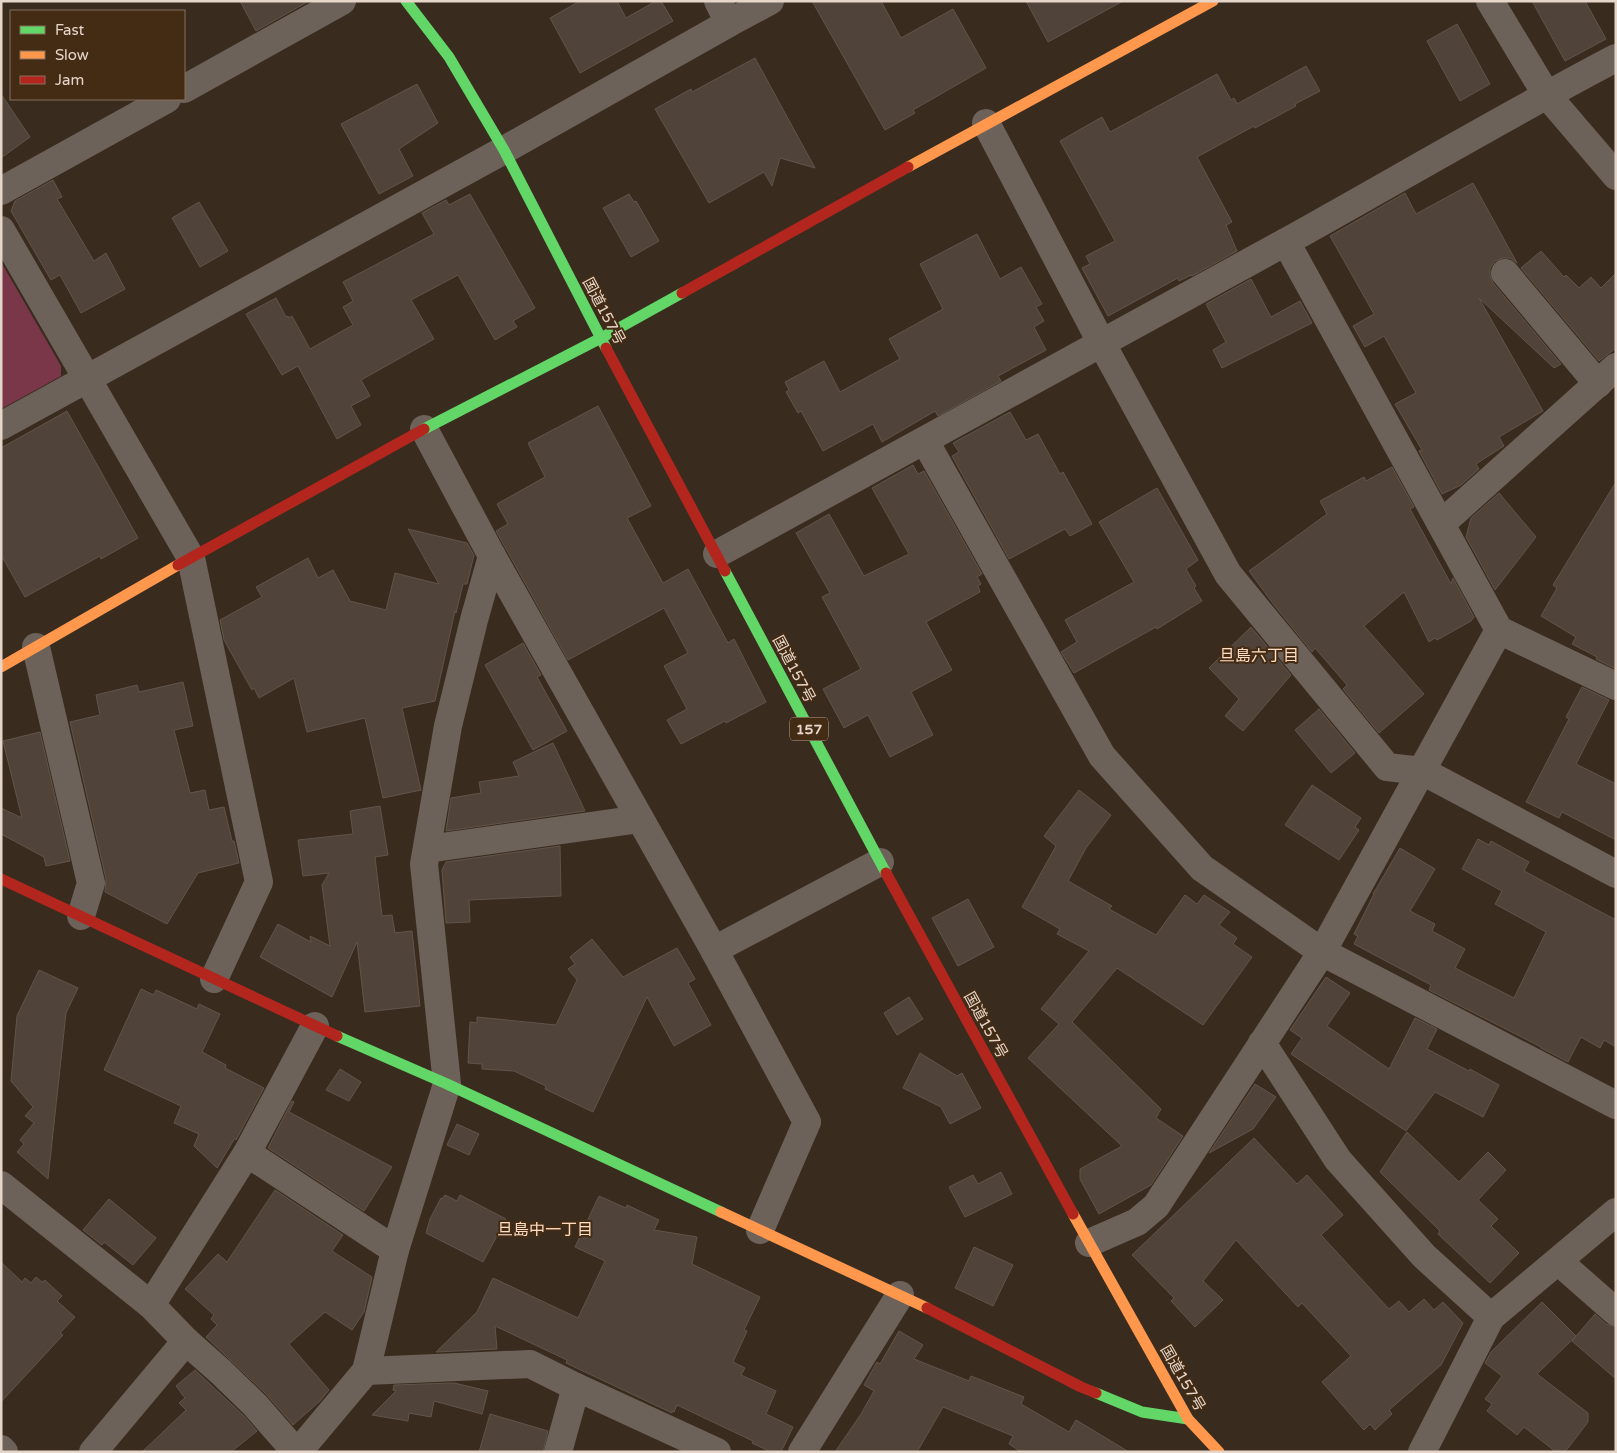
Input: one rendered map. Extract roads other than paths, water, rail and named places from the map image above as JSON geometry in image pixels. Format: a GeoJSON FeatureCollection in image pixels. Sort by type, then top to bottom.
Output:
{"type":"FeatureCollection","features":[{"type":"Feature","properties":{"kind":"main road","name":"国道157号"},"geometry":{"type":"LineString","coordinates":[[406,1],[449,57],[504,150],[601,338],[880,862],[1089,1243],[1188,1419],[1219,1452]]}},
{"type":"Feature","properties":{"kind":"main road"},"geometry":{"type":"LineString","coordinates":[[1,667],[191,558],[424,429],[601,338],[986,123],[1213,1]]}},
{"type":"Feature","properties":{"kind":"main road"},"geometry":{"type":"LineString","coordinates":[[1,879],[315,1026],[447,1084],[760,1230],[900,1296],[1081,1387],[1142,1412],[1188,1419]]}},
{"type":"Feature","properties":{"kind":"street"},"geometry":{"type":"LineString","coordinates":[[185,89],[342,1]]}},
{"type":"Feature","properties":{"kind":"street"},"geometry":{"type":"LineString","coordinates":[[1,426],[504,150],[724,12],[770,1]]}},
{"type":"Feature","properties":{"kind":"street"},"geometry":{"type":"LineString","coordinates":[[1490,1],[1546,94],[1616,176]]}},
{"type":"Feature","properties":{"kind":"street"},"geometry":{"type":"LineString","coordinates":[[717,554],[1286,242],[1546,94],[1616,58]]}},
{"type":"Feature","properties":{"kind":"street"},"geometry":{"type":"LineString","coordinates":[[1,191],[165,100]]}},
{"type":"Feature","properties":{"kind":"street"},"geometry":{"type":"LineString","coordinates":[[986,123],[1102,344],[1228,574],[1387,767],[1422,771],[1616,874]]}},
{"type":"Feature","properties":{"kind":"street"},"geometry":{"type":"LineString","coordinates":[[1,230],[191,558],[259,882],[214,979]]}},
{"type":"Feature","properties":{"kind":"street"},"geometry":{"type":"LineString","coordinates":[[1286,242],[1499,630],[1616,686]]}},
{"type":"Feature","properties":{"kind":"street"},"geometry":{"type":"LineString","coordinates":[[1441,524],[1607,376],[1506,273]]}},
{"type":"Feature","properties":{"kind":"street"},"geometry":{"type":"LineString","coordinates":[[424,429],[492,556],[714,950],[807,1122],[760,1230]]}},
{"type":"Feature","properties":{"kind":"street"},"geometry":{"type":"LineString","coordinates":[[925,441],[1102,756],[1202,868],[1322,952],[1616,1105]]}},
{"type":"Feature","properties":{"kind":"street"},"geometry":{"type":"LineString","coordinates":[[1,1185],[151,1305],[186,1341],[255,1405],[297,1452],[366,1371],[395,1250],[447,1084],[424,864],[448,726],[492,556]]}},
{"type":"Feature","properties":{"kind":"street"},"geometry":{"type":"LineString","coordinates":[[1089,1243],[1137,1222],[1156,1206],[1322,952],[1499,630]]}},
{"type":"Feature","properties":{"kind":"street"},"geometry":{"type":"LineString","coordinates":[[36,647],[91,883],[81,916]]}},
{"type":"Feature","properties":{"kind":"street"},"geometry":{"type":"LineString","coordinates":[[426,849],[640,819]]}},
{"type":"Feature","properties":{"kind":"street"},"geometry":{"type":"LineString","coordinates":[[714,950],[880,862]]}},
{"type":"Feature","properties":{"kind":"street"},"geometry":{"type":"LineString","coordinates":[[151,1305],[247,1154],[315,1026]]}},
{"type":"Feature","properties":{"kind":"street"},"geometry":{"type":"LineString","coordinates":[[1262,1043],[1338,1160],[1424,1256],[1491,1317]]}},
{"type":"Feature","properties":{"kind":"street"},"geometry":{"type":"LineString","coordinates":[[247,1154],[395,1250]]}},
{"type":"Feature","properties":{"kind":"street"},"geometry":{"type":"LineString","coordinates":[[1422,1452],[1491,1317],[1616,1212]]}},
{"type":"Feature","properties":{"kind":"street"},"geometry":{"type":"LineString","coordinates":[[1558,1262],[1616,1312]]}},
{"type":"Feature","properties":{"kind":"street"},"geometry":{"type":"LineString","coordinates":[[802,1452],[900,1296]]}},
{"type":"Feature","properties":{"kind":"street"},"geometry":{"type":"LineString","coordinates":[[93,1452],[186,1341]]}},
{"type":"Feature","properties":{"kind":"street"},"geometry":{"type":"LineString","coordinates":[[366,1371],[530,1364],[716,1452]]}},
{"type":"Feature","properties":{"kind":"street"},"geometry":{"type":"LineString","coordinates":[[558,1452],[576,1387]]}},
{"type":"Feature","properties":{"kind":"district","name":"旦島六丁目"},"geometry":{"type":"Point","coordinates":[1259,656]}},
{"type":"Feature","properties":{"kind":"district","name":"旦島中一丁目"},"geometry":{"type":"Point","coordinates":[545,1230]}}]}
